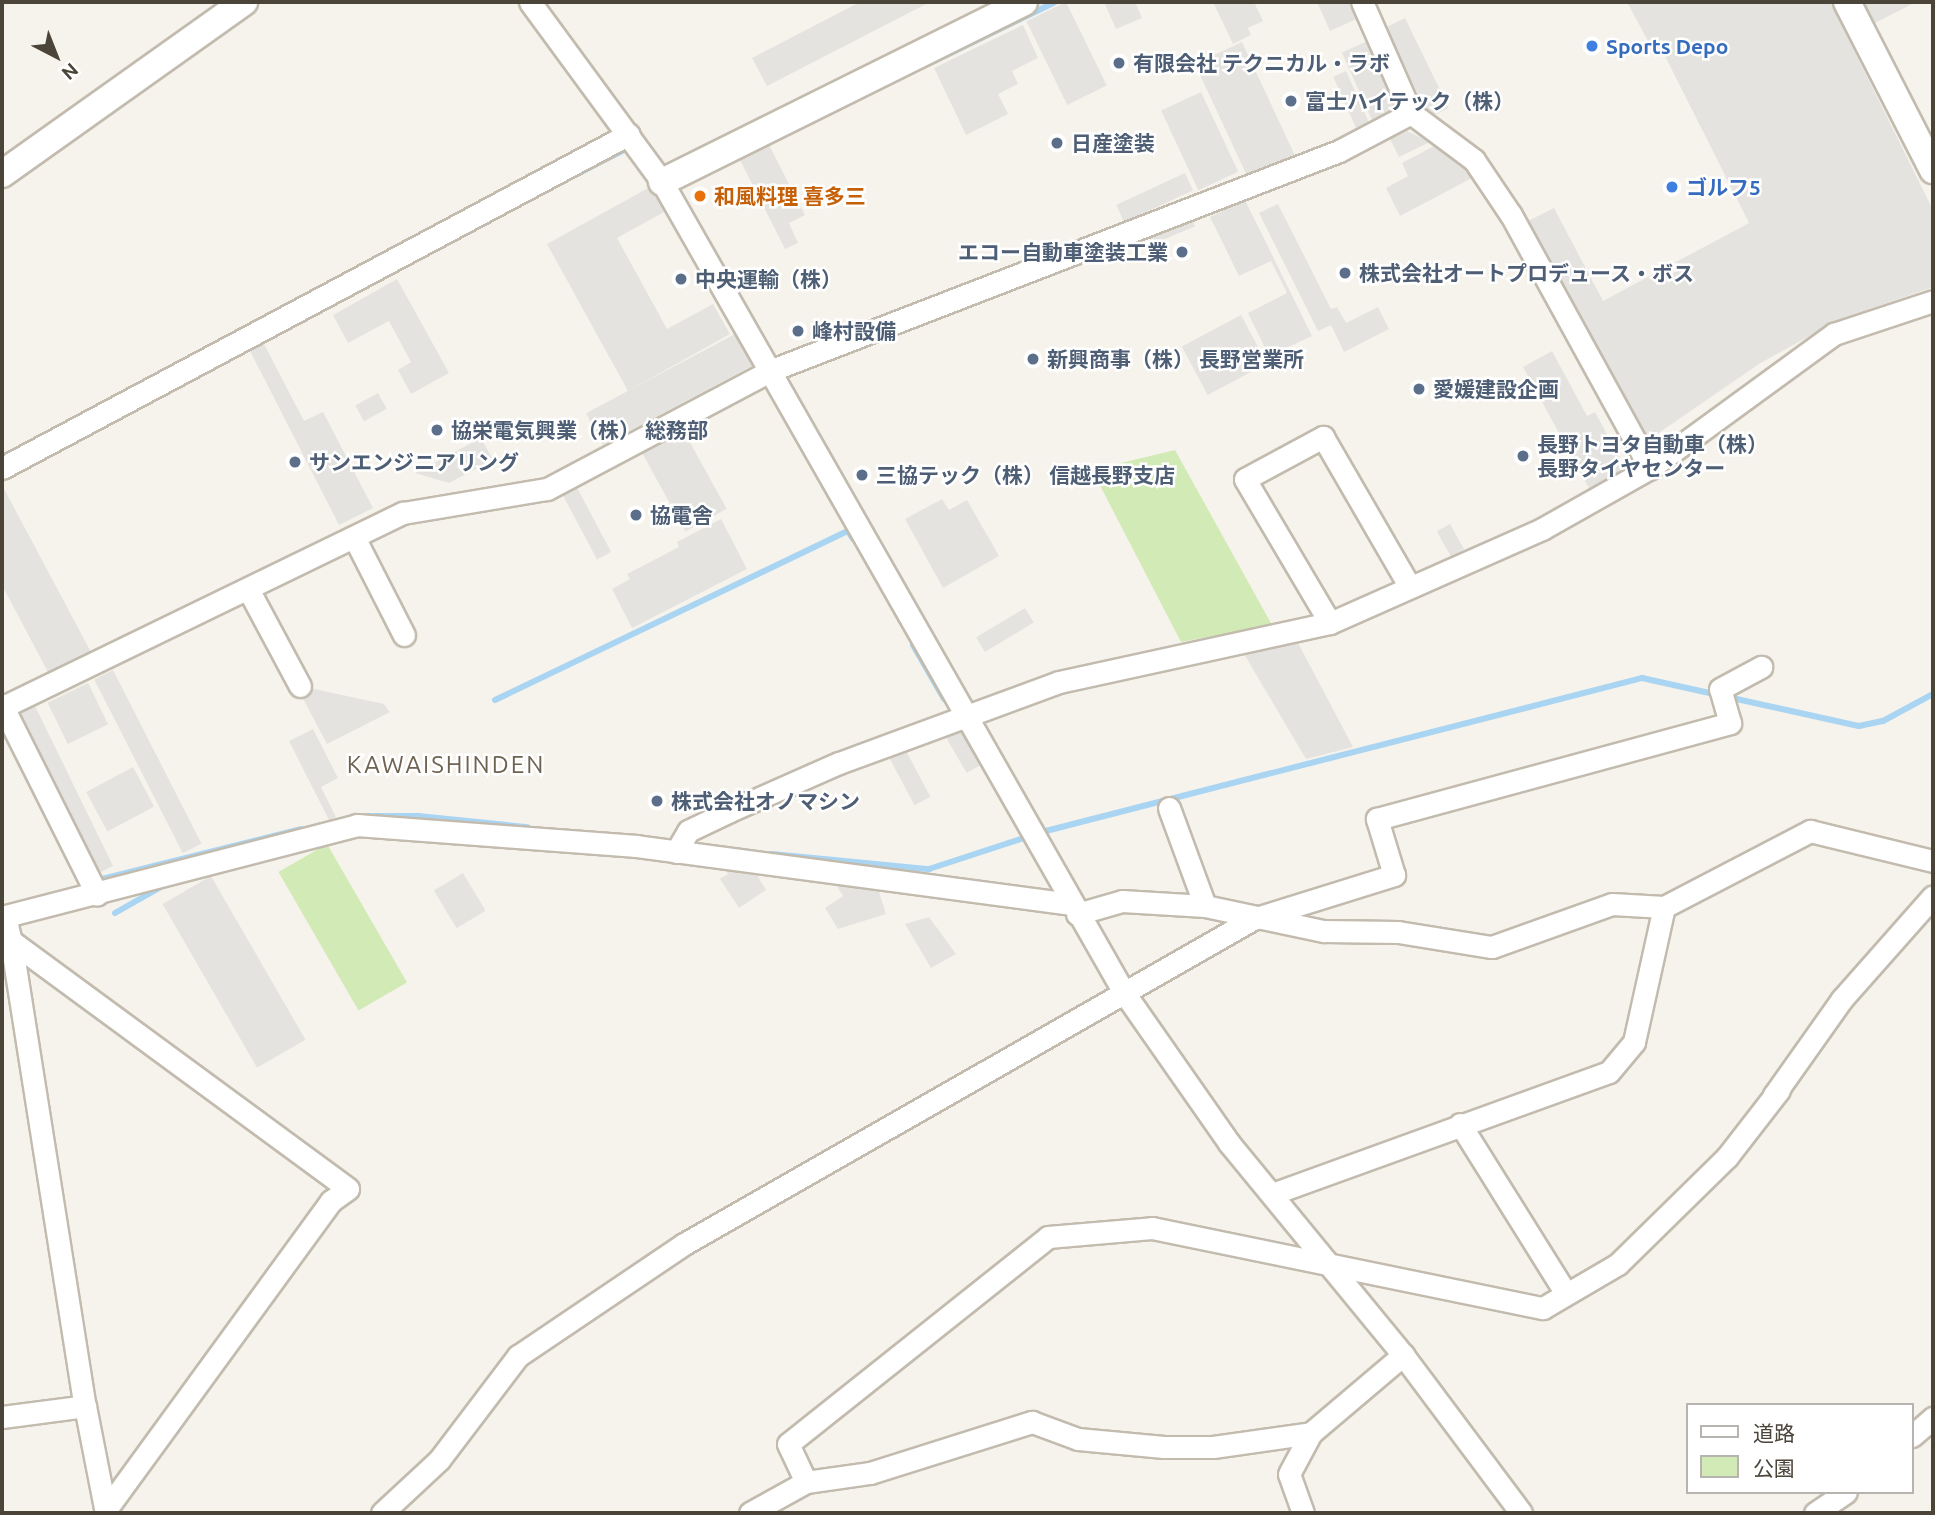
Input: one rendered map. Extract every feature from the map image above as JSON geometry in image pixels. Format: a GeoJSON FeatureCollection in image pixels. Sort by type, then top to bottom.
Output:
{"type":"FeatureCollection","features":[{"type":"Feature","properties":{"kind":"street"},"geometry":{"type":"LineString","coordinates":[[2,174],[244,2]]}},
{"type":"Feature","properties":{"kind":"street"},"geometry":{"type":"LineString","coordinates":[[530,2],[662,182],[772,370],[1074,909],[1124,991],[1221,1132],[1403,1354],[1521,1513]]}},
{"type":"Feature","properties":{"kind":"street"},"geometry":{"type":"LineString","coordinates":[[662,182],[1024,2]]}},
{"type":"Feature","properties":{"kind":"street"},"geometry":{"type":"LineString","coordinates":[[1362,2],[1411,113],[1474,160],[1511,215],[1650,468]]}},
{"type":"Feature","properties":{"kind":"street"},"geometry":{"type":"LineString","coordinates":[[1847,2],[1933,170]]}},
{"type":"Feature","properties":{"kind":"street"},"geometry":{"type":"LineString","coordinates":[[97,895],[2,706],[403,513],[547,489],[772,370],[1339,151],[1411,113]]}},
{"type":"Feature","properties":{"kind":"street"},"geometry":{"type":"LineString","coordinates":[[2,468],[629,134]]}},
{"type":"Feature","properties":{"kind":"street"},"geometry":{"type":"LineString","coordinates":[[676,852],[688,831],[719,816],[838,763],[1059,681],[1330,623],[1542,529],[1650,468],[1834,334],[1933,301]]}},
{"type":"Feature","properties":{"kind":"street"},"geometry":{"type":"LineString","coordinates":[[1330,623],[1245,479],[1323,437],[1410,587]]}},
{"type":"Feature","properties":{"kind":"street"},"geometry":{"type":"LineString","coordinates":[[354,537],[404,635]]}},
{"type":"Feature","properties":{"kind":"street"},"geometry":{"type":"LineString","coordinates":[[248,589],[296,679]]}},
{"type":"Feature","properties":{"kind":"street"},"geometry":{"type":"LineString","coordinates":[[382,1513],[439,1460],[517,1356],[684,1244],[1253,919],[1394,875],[1377,819],[1730,723],[1721,695],[1761,667]]}},
{"type":"Feature","properties":{"kind":"street"},"geometry":{"type":"LineString","coordinates":[[1169,808],[1205,906]]}},
{"type":"Feature","properties":{"kind":"street"},"geometry":{"type":"LineString","coordinates":[[106,1511],[85,1406],[11,941],[3,916],[97,895],[357,825],[435,827],[676,852],[1074,909],[1122,901],[1205,906],[1253,919],[1324,930],[1398,932],[1492,947],[1612,904],[1664,907],[1810,831],[1933,861]]}},
{"type":"Feature","properties":{"kind":"street"},"geometry":{"type":"LineString","coordinates":[[806,1482],[788,1444],[1048,1237],[1152,1228],[1543,1308],[1565,1292],[1618,1264],[1727,1157],[1842,999],[1933,896]]}},
{"type":"Feature","properties":{"kind":"street"},"geometry":{"type":"LineString","coordinates":[[1272,1194],[1609,1072],[1623,1060],[1634,1042],[1664,907]]}},
{"type":"Feature","properties":{"kind":"street"},"geometry":{"type":"LineString","coordinates":[[11,941],[348,1189],[331,1201],[106,1511]]}},
{"type":"Feature","properties":{"kind":"street"},"geometry":{"type":"LineString","coordinates":[[1460,1124],[1565,1292]]}},
{"type":"Feature","properties":{"kind":"street"},"geometry":{"type":"LineString","coordinates":[[1303,1513],[1289,1474],[1311,1433],[1403,1354]]}},
{"type":"Feature","properties":{"kind":"street"},"geometry":{"type":"LineString","coordinates":[[2,1417],[85,1406]]}},
{"type":"Feature","properties":{"kind":"street"},"geometry":{"type":"LineString","coordinates":[[1914,1434],[1933,1418]]}},
{"type":"Feature","properties":{"kind":"street"},"geometry":{"type":"LineString","coordinates":[[750,1513],[806,1482],[870,1473],[1032,1422],[1078,1439],[1164,1447],[1213,1447],[1311,1433]]}},
{"type":"Feature","properties":{"kind":"street"},"geometry":{"type":"LineString","coordinates":[[1815,1513],[1843,1494]]}},
{"type":"Feature","properties":{"kind":"green space"},"geometry":{"type":"Polygon","coordinates":[[[1175,450],[1272,625],[1181,642],[1092,470],[1175,450]]]}},
{"type":"Feature","properties":{"kind":"green space"},"geometry":{"type":"Polygon","coordinates":[[[327,844],[407,983],[359,1011],[279,872],[327,844]]]}},
{"type":"Feature","properties":{"kind":"shaded area"},"geometry":{"type":"Polygon","coordinates":[[[860,2],[930,2],[767,86],[752,58],[860,2]]]}},
{"type":"Feature","properties":{"kind":"shaded area"},"geometry":{"type":"Polygon","coordinates":[[[1066,2],[1107,86],[1067,105],[1026,21],[1066,2]]]}},
{"type":"Feature","properties":{"kind":"shaded area"},"geometry":{"type":"Polygon","coordinates":[[[1104,2],[1135,2],[1142,18],[1116,29],[1104,2]]]}},
{"type":"Feature","properties":{"kind":"shaded area"},"geometry":{"type":"Polygon","coordinates":[[[1213,2],[1254,2],[1263,21],[1248,28],[1251,35],[1233,44],[1213,2]]]}},
{"type":"Feature","properties":{"kind":"shaded area"},"geometry":{"type":"Polygon","coordinates":[[[1317,2],[1352,2],[1359,18],[1330,31],[1317,2]]]}},
{"type":"Feature","properties":{"kind":"shaded area"},"geometry":{"type":"Polygon","coordinates":[[[1627,2],[1830,2],[1933,210],[1933,287],[1838,320],[1759,364],[1650,439],[1642,434],[1526,222],[1554,208],[1603,301],[1749,223],[1664,54],[1656,56],[1627,2]]]}},
{"type":"Feature","properties":{"kind":"shaded area"},"geometry":{"type":"Polygon","coordinates":[[[1858,2],[1916,2],[1869,26],[1858,2]]]}},
{"type":"Feature","properties":{"kind":"shaded area"},"geometry":{"type":"Polygon","coordinates":[[[1405,18],[1449,108],[1429,118],[1385,28],[1405,18]]]}},
{"type":"Feature","properties":{"kind":"shaded area"},"geometry":{"type":"Polygon","coordinates":[[[1023,25],[1038,58],[1012,71],[1018,84],[998,94],[1008,114],[966,135],[934,68],[1023,25]]]}},
{"type":"Feature","properties":{"kind":"shaded area"},"geometry":{"type":"Polygon","coordinates":[[[1372,39],[1402,107],[1372,120],[1342,52],[1372,39]]]}},
{"type":"Feature","properties":{"kind":"shaded area"},"geometry":{"type":"Polygon","coordinates":[[[1242,42],[1295,155],[1248,177],[1195,64],[1242,42]]]}},
{"type":"Feature","properties":{"kind":"shaded area"},"geometry":{"type":"Polygon","coordinates":[[[1346,71],[1369,122],[1356,128],[1333,77],[1346,71]]]}},
{"type":"Feature","properties":{"kind":"shaded area"},"geometry":{"type":"Polygon","coordinates":[[[1201,92],[1238,172],[1198,190],[1161,111],[1201,92]]]}},
{"type":"Feature","properties":{"kind":"shaded area"},"geometry":{"type":"Polygon","coordinates":[[[1407,131],[1430,142],[1399,157],[1390,139],[1407,131]]]}},
{"type":"Feature","properties":{"kind":"shaded area"},"geometry":{"type":"Polygon","coordinates":[[[769,145],[805,215],[789,223],[798,243],[785,249],[740,160],[769,145]]]}},
{"type":"Feature","properties":{"kind":"shaded area"},"geometry":{"type":"Polygon","coordinates":[[[1436,145],[1467,164],[1474,177],[1400,216],[1386,188],[1408,176],[1402,163],[1436,145]]]}},
{"type":"Feature","properties":{"kind":"shaded area"},"geometry":{"type":"Polygon","coordinates":[[[1185,173],[1193,190],[1124,222],[1116,205],[1185,173]]]}},
{"type":"Feature","properties":{"kind":"shaded area"},"geometry":{"type":"Polygon","coordinates":[[[650,187],[664,212],[617,238],[667,329],[713,304],[730,334],[628,391],[547,244],[650,187]]]}},
{"type":"Feature","properties":{"kind":"shaded area"},"geometry":{"type":"Polygon","coordinates":[[[1245,200],[1312,336],[1269,356],[1248,313],[1287,293],[1271,261],[1239,276],[1210,217],[1245,200]]]}},
{"type":"Feature","properties":{"kind":"shaded area"},"geometry":{"type":"Polygon","coordinates":[[[1278,204],[1331,309],[1337,307],[1346,323],[1378,307],[1389,329],[1344,352],[1331,325],[1318,331],[1259,213],[1278,204]]]}},
{"type":"Feature","properties":{"kind":"shaded area"},"geometry":{"type":"Polygon","coordinates":[[[1192,219],[1195,226],[1153,244],[1150,237],[1192,219]]]}},
{"type":"Feature","properties":{"kind":"shaded area"},"geometry":{"type":"Polygon","coordinates":[[[397,279],[449,373],[411,394],[398,370],[411,362],[389,321],[348,343],[333,315],[397,279]]]}},
{"type":"Feature","properties":{"kind":"shaded area"},"geometry":{"type":"Polygon","coordinates":[[[1241,315],[1267,364],[1208,395],[1182,346],[1241,315]]]}},
{"type":"Feature","properties":{"kind":"shaded area"},"geometry":{"type":"Polygon","coordinates":[[[737,333],[754,365],[603,445],[586,413],[737,333]]]}},
{"type":"Feature","properties":{"kind":"shaded area"},"geometry":{"type":"Polygon","coordinates":[[[262,340],[304,421],[323,412],[373,508],[339,525],[248,347],[262,340]]]}},
{"type":"Feature","properties":{"kind":"shaded area"},"geometry":{"type":"Polygon","coordinates":[[[1552,351],[1587,416],[1595,412],[1626,470],[1590,490],[1523,367],[1552,351]]]}},
{"type":"Feature","properties":{"kind":"shaded area"},"geometry":{"type":"Polygon","coordinates":[[[378,393],[387,409],[364,421],[355,406],[378,393]]]}},
{"type":"Feature","properties":{"kind":"shaded area"},"geometry":{"type":"Polygon","coordinates":[[[683,430],[727,509],[686,532],[642,453],[683,430]]]}},
{"type":"Feature","properties":{"kind":"shaded area"},"geometry":{"type":"Polygon","coordinates":[[[481,438],[493,460],[449,483],[415,473],[481,438]]]}},
{"type":"Feature","properties":{"kind":"shaded area"},"geometry":{"type":"Polygon","coordinates":[[[575,484],[611,552],[597,559],[561,492],[575,484]]]}},
{"type":"Feature","properties":{"kind":"shaded area"},"geometry":{"type":"Polygon","coordinates":[[[2,485],[92,654],[50,676],[2,585],[2,485]]]}},
{"type":"Feature","properties":{"kind":"shaded area"},"geometry":{"type":"Polygon","coordinates":[[[942,499],[949,510],[967,500],[999,556],[943,588],[905,519],[942,499]]]}},
{"type":"Feature","properties":{"kind":"shaded area"},"geometry":{"type":"Polygon","coordinates":[[[721,519],[747,569],[632,628],[612,589],[630,579],[627,574],[679,547],[677,542],[721,519]]]}},
{"type":"Feature","properties":{"kind":"shaded area"},"geometry":{"type":"Polygon","coordinates":[[[1450,524],[1464,549],[1451,557],[1437,531],[1450,524]]]}},
{"type":"Feature","properties":{"kind":"shaded area"},"geometry":{"type":"Polygon","coordinates":[[[1025,608],[1034,623],[985,652],[976,637],[1025,608]]]}},
{"type":"Feature","properties":{"kind":"shaded area"},"geometry":{"type":"Polygon","coordinates":[[[1297,641],[1353,747],[1306,759],[1244,654],[1297,641]]]}},
{"type":"Feature","properties":{"kind":"shaded area"},"geometry":{"type":"Polygon","coordinates":[[[113,670],[202,844],[183,853],[94,680],[113,670]]]}},
{"type":"Feature","properties":{"kind":"shaded area"},"geometry":{"type":"Polygon","coordinates":[[[88,683],[108,724],[68,744],[48,703],[88,683]]]}},
{"type":"Feature","properties":{"kind":"shaded area"},"geometry":{"type":"Polygon","coordinates":[[[314,689],[384,704],[390,712],[327,744],[301,695],[314,689]]]}},
{"type":"Feature","properties":{"kind":"shaded area"},"geometry":{"type":"Polygon","coordinates":[[[35,706],[113,866],[94,875],[16,715],[35,706]]]}},
{"type":"Feature","properties":{"kind":"shaded area"},"geometry":{"type":"Polygon","coordinates":[[[962,725],[984,763],[967,773],[945,735],[962,725]]]}},
{"type":"Feature","properties":{"kind":"shaded area"},"geometry":{"type":"Polygon","coordinates":[[[313,729],[338,778],[321,787],[336,817],[329,820],[289,741],[313,729]]]}},
{"type":"Feature","properties":{"kind":"shaded area"},"geometry":{"type":"Polygon","coordinates":[[[905,749],[930,797],[914,805],[889,757],[905,749]]]}},
{"type":"Feature","properties":{"kind":"shaded area"},"geometry":{"type":"Polygon","coordinates":[[[133,767],[154,807],[107,832],[86,792],[133,767]]]}},
{"type":"Feature","properties":{"kind":"shaded area"},"geometry":{"type":"Polygon","coordinates":[[[724,868],[755,872],[766,890],[739,908],[720,879],[728,874],[724,868]]]}},
{"type":"Feature","properties":{"kind":"shaded area"},"geometry":{"type":"Polygon","coordinates":[[[463,873],[486,911],[457,928],[434,891],[463,873]]]}},
{"type":"Feature","properties":{"kind":"shaded area"},"geometry":{"type":"Polygon","coordinates":[[[830,875],[875,879],[886,914],[838,929],[825,908],[843,896],[830,875]]]}},
{"type":"Feature","properties":{"kind":"shaded area"},"geometry":{"type":"Polygon","coordinates":[[[211,876],[306,1040],[257,1068],[163,904],[211,876]]]}},
{"type":"Feature","properties":{"kind":"shaded area"},"geometry":{"type":"Polygon","coordinates":[[[929,917],[956,954],[931,968],[905,924],[929,917]]]}},
{"type":"Feature","properties":{"kind":"waterway"},"geometry":{"type":"LineString","coordinates":[[928,64],[1055,2]]}},
{"type":"Feature","properties":{"kind":"waterway"},"geometry":{"type":"LineString","coordinates":[[577,174],[622,151]]}},
{"type":"Feature","properties":{"kind":"waterway"},"geometry":{"type":"LineString","coordinates":[[495,700],[848,531],[853,539]]}},
{"type":"Feature","properties":{"kind":"waterway"},"geometry":{"type":"LineString","coordinates":[[913,645],[944,699]]}},
{"type":"Feature","properties":{"kind":"waterway"},"geometry":{"type":"LineString","coordinates":[[1038,833],[1642,678],[1859,726],[1883,721],[1933,694]]}},
{"type":"Feature","properties":{"kind":"waterway"},"geometry":{"type":"LineString","coordinates":[[367,816],[418,816],[527,827]]}},
{"type":"Feature","properties":{"kind":"waterway"},"geometry":{"type":"LineString","coordinates":[[98,880],[301,829]]}},
{"type":"Feature","properties":{"kind":"waterway"},"geometry":{"type":"LineString","coordinates":[[772,854],[929,869],[1024,838]]}},
{"type":"Feature","properties":{"kind":"waterway"},"geometry":{"type":"LineString","coordinates":[[115,913],[168,883]]}},
{"type":"Feature","properties":{"kind":"place","name":"Sports Depo"},"geometry":{"type":"Point","coordinates":[1592,46]}},
{"type":"Feature","properties":{"kind":"place","name":"有限会社 テクニカル・ラボ"},"geometry":{"type":"Point","coordinates":[1119,63]}},
{"type":"Feature","properties":{"kind":"place","name":"富士ハイテック（株）"},"geometry":{"type":"Point","coordinates":[1291,101]}},
{"type":"Feature","properties":{"kind":"place","name":"日産塗装"},"geometry":{"type":"Point","coordinates":[1057,143]}},
{"type":"Feature","properties":{"kind":"place","name":"ゴルフ5"},"geometry":{"type":"Point","coordinates":[1672,187]}},
{"type":"Feature","properties":{"kind":"place","name":"和風料理 喜多三"},"geometry":{"type":"Point","coordinates":[700,196]}},
{"type":"Feature","properties":{"kind":"place","name":"エコー自動車塗装工業"},"geometry":{"type":"Point","coordinates":[1182,252]}},
{"type":"Feature","properties":{"kind":"place","name":"株式会社オートプロデュース・ボス"},"geometry":{"type":"Point","coordinates":[1345,273]}},
{"type":"Feature","properties":{"kind":"place","name":"中央運輸（株）"},"geometry":{"type":"Point","coordinates":[681,279]}},
{"type":"Feature","properties":{"kind":"place","name":"峰村設備"},"geometry":{"type":"Point","coordinates":[798,331]}},
{"type":"Feature","properties":{"kind":"place","name":"新興商事（株） 長野営業所"},"geometry":{"type":"Point","coordinates":[1033,359]}},
{"type":"Feature","properties":{"kind":"place","name":"愛媛建設企画"},"geometry":{"type":"Point","coordinates":[1419,389]}},
{"type":"Feature","properties":{"kind":"place","name":"協栄電気興業（株） 総務部"},"geometry":{"type":"Point","coordinates":[437,430]}},
{"type":"Feature","properties":{"kind":"place","name":"長野トヨタ自動車（株） 長野タイヤセンター"},"geometry":{"type":"Point","coordinates":[1523,456]}},
{"type":"Feature","properties":{"kind":"place","name":"サンエンジニアリング"},"geometry":{"type":"Point","coordinates":[295,462]}},
{"type":"Feature","properties":{"kind":"place","name":"三協テック（株） 信越長野支店"},"geometry":{"type":"Point","coordinates":[862,475]}},
{"type":"Feature","properties":{"kind":"place","name":"協電舎"},"geometry":{"type":"Point","coordinates":[636,515]}},
{"type":"Feature","properties":{"kind":"place","name":"株式会社オノマシン"},"geometry":{"type":"Point","coordinates":[657,801]}},
{"type":"Feature","properties":{"kind":"district","name":"KAWAISHINDEN"},"geometry":{"type":"Point","coordinates":[446,765]}}]}
